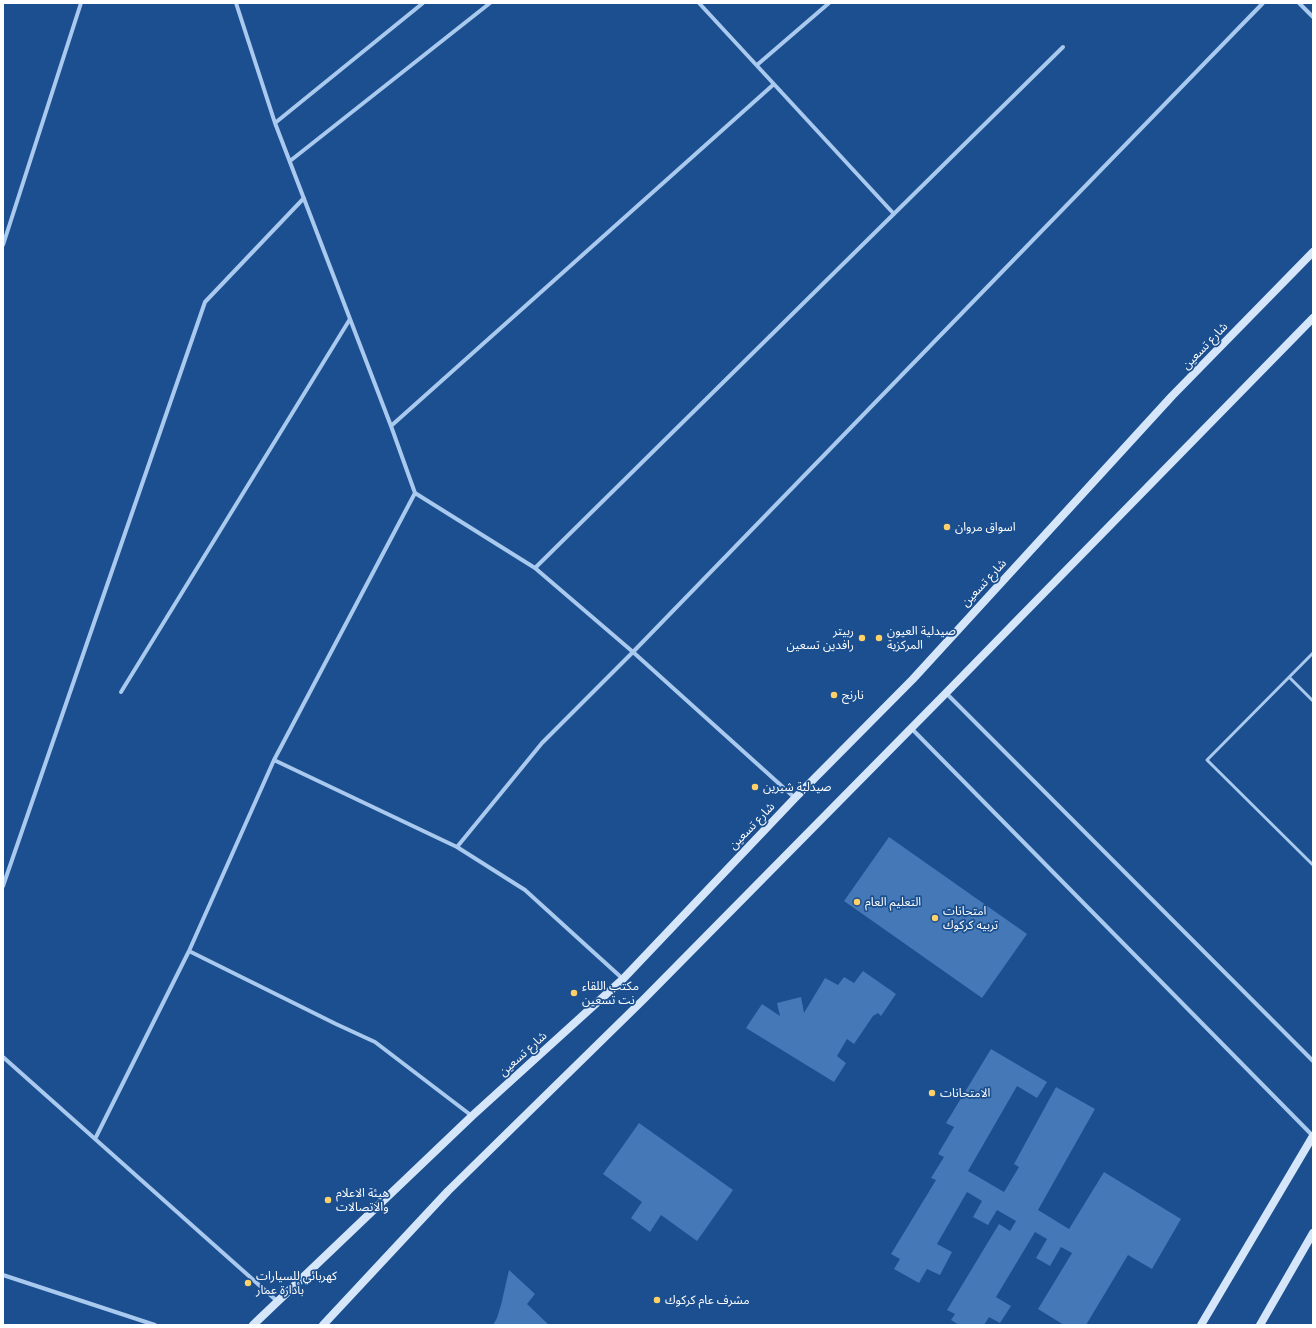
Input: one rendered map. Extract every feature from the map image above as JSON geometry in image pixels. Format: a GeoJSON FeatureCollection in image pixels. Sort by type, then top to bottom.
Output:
{"type":"FeatureCollection","features":[{"type":"Feature","properties":{"kind":"main road","name":"شارع تسعين"},"geometry":{"type":"LineString","coordinates":[[253,1325],[472,1116],[623,979],[795,798],[913,679],[1172,396],[1313,252]]}},
{"type":"Feature","properties":{"kind":"main road"},"geometry":{"type":"LineString","coordinates":[[323,1325],[448,1190],[644,999],[1313,318]]}},
{"type":"Feature","properties":{"kind":"main road"},"geometry":{"type":"LineString","coordinates":[[1201,1325],[1313,1136]]}},
{"type":"Feature","properties":{"kind":"main road"},"geometry":{"type":"LineString","coordinates":[[1260,1325],[1313,1233]]}},
{"type":"Feature","properties":{"kind":"street"},"geometry":{"type":"LineString","coordinates":[[3,245],[81,3]]}},
{"type":"Feature","properties":{"kind":"street"},"geometry":{"type":"LineString","coordinates":[[236,3],[275,123],[391,426],[415,493],[535,568],[633,652],[795,798]]}},
{"type":"Feature","properties":{"kind":"street"},"geometry":{"type":"LineString","coordinates":[[275,123],[423,3]]}},
{"type":"Feature","properties":{"kind":"street"},"geometry":{"type":"LineString","coordinates":[[290,161],[490,3]]}},
{"type":"Feature","properties":{"kind":"street"},"geometry":{"type":"LineString","coordinates":[[699,3],[894,214]]}},
{"type":"Feature","properties":{"kind":"street"},"geometry":{"type":"LineString","coordinates":[[757,65],[829,3]]}},
{"type":"Feature","properties":{"kind":"street"},"geometry":{"type":"LineString","coordinates":[[457,847],[542,743],[633,652],[1263,3]]}},
{"type":"Feature","properties":{"kind":"street"},"geometry":{"type":"LineString","coordinates":[[1299,3],[1313,17]]}},
{"type":"Feature","properties":{"kind":"street"},"geometry":{"type":"LineString","coordinates":[[535,568],[1063,47]]}},
{"type":"Feature","properties":{"kind":"street"},"geometry":{"type":"LineString","coordinates":[[391,426],[774,84]]}},
{"type":"Feature","properties":{"kind":"street"},"geometry":{"type":"LineString","coordinates":[[3,886],[205,302],[304,198]]}},
{"type":"Feature","properties":{"kind":"street"},"geometry":{"type":"LineString","coordinates":[[121,692],[350,319]]}},
{"type":"Feature","properties":{"kind":"street"},"geometry":{"type":"LineString","coordinates":[[95,1139],[189,951],[274,760],[415,493]]}},
{"type":"Feature","properties":{"kind":"street"},"geometry":{"type":"LineString","coordinates":[[946,693],[1313,1061]]}},
{"type":"Feature","properties":{"kind":"street"},"geometry":{"type":"LineString","coordinates":[[911,728],[1313,1136]]}},
{"type":"Feature","properties":{"kind":"street"},"geometry":{"type":"LineString","coordinates":[[274,760],[457,847],[525,890],[623,979]]}},
{"type":"Feature","properties":{"kind":"street"},"geometry":{"type":"LineString","coordinates":[[189,951],[375,1042],[472,1116]]}},
{"type":"Feature","properties":{"kind":"street"},"geometry":{"type":"LineString","coordinates":[[3,1057],[277,1301]]}},
{"type":"Feature","properties":{"kind":"street"},"geometry":{"type":"LineString","coordinates":[[3,1275],[155,1325]]}},
{"type":"Feature","properties":{"kind":"lane"},"geometry":{"type":"LineString","coordinates":[[1313,653],[1207,760],[1313,865]]}},
{"type":"Feature","properties":{"kind":"lane"},"geometry":{"type":"LineString","coordinates":[[1289,677],[1313,701]]}},
{"type":"Feature","properties":{"kind":"building","name":"امتحانات تربيه كركوك"},"geometry":{"type":"Polygon","coordinates":[[[889,837],[1027,934],[982,998],[844,901],[889,837]]]}},
{"type":"Feature","properties":{"kind":"building"},"geometry":{"type":"Polygon","coordinates":[[[863,971],[896,994],[881,1016],[878,1013],[873,1016],[854,1044],[847,1039],[837,1056],[846,1063],[834,1082],[746,1028],[762,1004],[780,1016],[777,1003],[801,997],[804,1013],[825,978],[838,985],[844,977],[854,983],[863,971]]]}},
{"type":"Feature","properties":{"kind":"building"},"geometry":{"type":"Polygon","coordinates":[[[991,1049],[1047,1082],[1037,1098],[1017,1086],[968,1171],[1004,1192],[1019,1167],[1014,1164],[1056,1087],[1095,1109],[1038,1210],[1069,1229],[1104,1172],[1181,1219],[1152,1269],[1128,1255],[1086,1325],[1064,1325],[1038,1309],[1072,1253],[1061,1247],[1050,1266],[1036,1258],[1047,1239],[1035,1232],[996,1297],[1011,1306],[1000,1323],[989,1317],[984,1325],[959,1325],[951,1320],[955,1314],[947,1310],[999,1224],[1010,1231],[1016,1221],[997,1210],[988,1225],[973,1217],[982,1201],[967,1192],[937,1244],[952,1252],[940,1275],[927,1269],[919,1283],[894,1269],[900,1259],[891,1254],[936,1180],[931,1178],[944,1157],[938,1154],[954,1127],[946,1123],[991,1049]]]}},
{"type":"Feature","properties":{"kind":"building"},"geometry":{"type":"Polygon","coordinates":[[[639,1123],[733,1190],[697,1241],[661,1215],[650,1232],[631,1218],[642,1202],[603,1174],[639,1123]]]}},
{"type":"Feature","properties":{"kind":"building"},"geometry":{"type":"Polygon","coordinates":[[[509,1270],[535,1294],[527,1304],[549,1325],[493,1325],[501,1305],[509,1270]]]}},
{"type":"Feature","properties":{"kind":"place","name":"اسواق مروان"},"geometry":{"type":"Point","coordinates":[947,527]}},
{"type":"Feature","properties":{"kind":"place","name":"ربيتر رافدين تسعين"},"geometry":{"type":"Point","coordinates":[862,638]}},
{"type":"Feature","properties":{"kind":"place","name":"صيدلية العيون المركزية"},"geometry":{"type":"Point","coordinates":[879,638]}},
{"type":"Feature","properties":{"kind":"place","name":"نارنج"},"geometry":{"type":"Point","coordinates":[834,695]}},
{"type":"Feature","properties":{"kind":"place","name":"صيدلبة شيرين"},"geometry":{"type":"Point","coordinates":[755,787]}},
{"type":"Feature","properties":{"kind":"place","name":"التعليم العام"},"geometry":{"type":"Point","coordinates":[857,902]}},
{"type":"Feature","properties":{"kind":"place","name":"امتحانات تربيه كركوك"},"geometry":{"type":"Point","coordinates":[935,918]}},
{"type":"Feature","properties":{"kind":"place","name":"مكتب اللقاء نت تسعين"},"geometry":{"type":"Point","coordinates":[574,993]}},
{"type":"Feature","properties":{"kind":"place","name":"الامتحانات"},"geometry":{"type":"Point","coordinates":[932,1093]}},
{"type":"Feature","properties":{"kind":"place","name":"هيئة الاعلام والاتصالات"},"geometry":{"type":"Point","coordinates":[328,1200]}},
{"type":"Feature","properties":{"kind":"place","name":"كهربائي للسيارات بأدارة عمار"},"geometry":{"type":"Point","coordinates":[248,1283]}},
{"type":"Feature","properties":{"kind":"place","name":"مشرف عام كركوك"},"geometry":{"type":"Point","coordinates":[657,1300]}}]}
